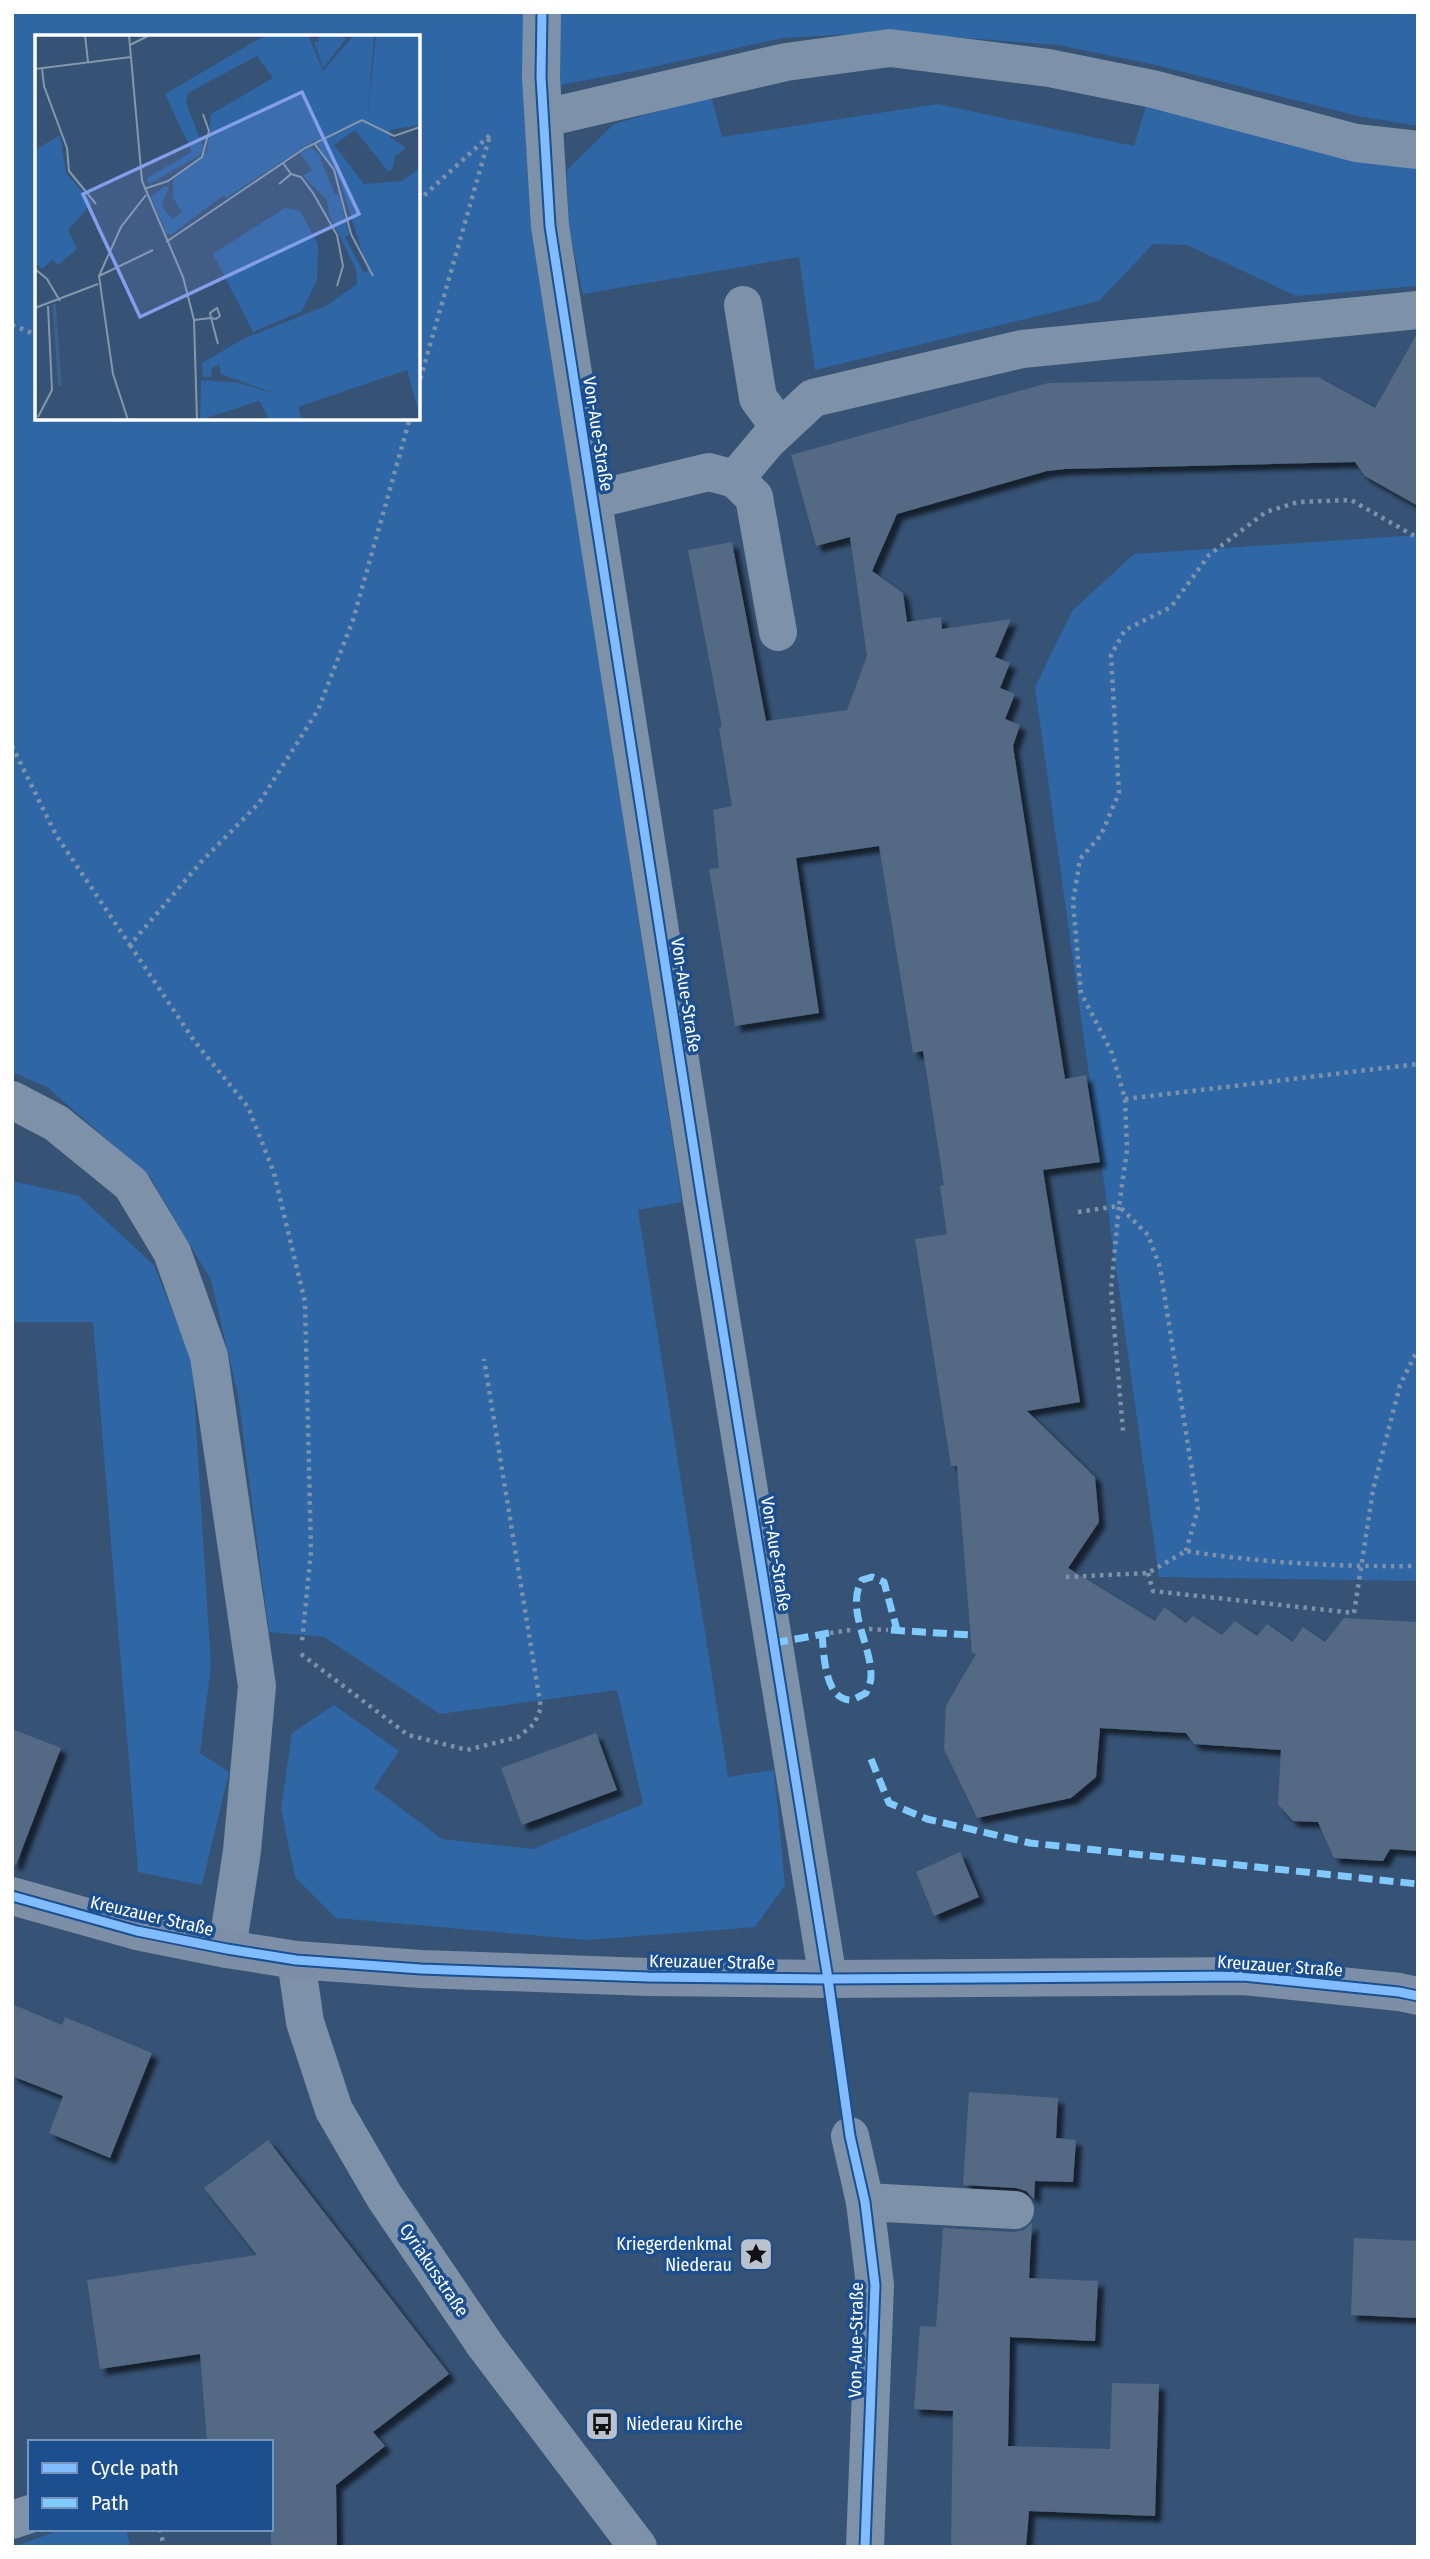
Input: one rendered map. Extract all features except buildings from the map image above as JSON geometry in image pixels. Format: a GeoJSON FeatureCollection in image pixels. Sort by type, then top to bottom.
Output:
{"type":"FeatureCollection","features":[{"type":"Feature","properties":{"kind":"main road","name":"Kreuzauer Straße"},"geometry":{"type":"LineString","coordinates":[[12,1896],[116,1925],[227,1949],[296,1960],[459,1972],[828,1979],[1243,1976],[1418,1996]]}},
{"type":"Feature","properties":{"kind":"street","name":"Von-Aue-Straße"},"geometry":{"type":"LineString","coordinates":[[542,12],[541,77],[550,226],[704,1214],[828,1979]]}},
{"type":"Feature","properties":{"kind":"street"},"geometry":{"type":"LineString","coordinates":[[545,118],[786,62],[890,48],[1049,68],[1153,89],[1356,143],[1418,150]]}},
{"type":"Feature","properties":{"kind":"street"},"geometry":{"type":"LineString","coordinates":[[743,305],[758,398],[780,428]]}},
{"type":"Feature","properties":{"kind":"street"},"geometry":{"type":"LineString","coordinates":[[735,479],[780,428],[813,398],[1022,349],[1418,310]]}},
{"type":"Feature","properties":{"kind":"street"},"geometry":{"type":"LineString","coordinates":[[593,500],[709,472],[735,479],[754,497],[778,632]]}},
{"type":"Feature","properties":{"kind":"street"},"geometry":{"type":"LineString","coordinates":[[12,1100],[56,1123],[131,1184],[172,1252],[209,1356],[257,1686],[243,1851],[227,1949]]}},
{"type":"Feature","properties":{"kind":"street","name":"Cyriakusstraße"},"geometry":{"type":"LineString","coordinates":[[296,1960],[305,2022],[334,2109],[346,2131],[384,2196],[485,2345],[638,2547]]}},
{"type":"Feature","properties":{"kind":"street","name":"Von-Aue-Straße"},"geometry":{"type":"LineString","coordinates":[[850,2136],[865,2202],[875,2285],[864,2547]]}},
{"type":"Feature","properties":{"kind":"street"},"geometry":{"type":"LineString","coordinates":[[865,2202],[1015,2210]]}},
{"type":"Feature","properties":{"kind":"path"},"geometry":{"type":"LineString","coordinates":[[420,199],[490,135],[420,380]]}},
{"type":"Feature","properties":{"kind":"path"},"geometry":{"type":"LineString","coordinates":[[12,325],[35,334]]}},
{"type":"Feature","properties":{"kind":"path"},"geometry":{"type":"LineString","coordinates":[[130,945],[201,862],[259,803],[318,710],[353,620],[409,420]]}},
{"type":"Feature","properties":{"kind":"path"},"geometry":{"type":"LineString","coordinates":[[1123,1431],[1111,1290],[1127,1150],[1125,1099],[1112,1053],[1081,993],[1073,902],[1080,859],[1101,835],[1119,793],[1111,655],[1125,630],[1171,607],[1209,555],[1266,512],[1298,502],[1351,500],[1418,538]]}},
{"type":"Feature","properties":{"kind":"path"},"geometry":{"type":"LineString","coordinates":[[12,746],[56,835],[195,1042],[248,1107],[274,1173],[305,1302],[311,1552],[301,1653],[257,1686]]}},
{"type":"Feature","properties":{"kind":"path"},"geometry":{"type":"LineString","coordinates":[[1125,1099],[1418,1064]]}},
{"type":"Feature","properties":{"kind":"path"},"geometry":{"type":"LineString","coordinates":[[1078,1212],[1119,1206]]}},
{"type":"Feature","properties":{"kind":"path"},"geometry":{"type":"LineString","coordinates":[[1119,1206],[1148,1236],[1160,1267],[1198,1508],[1186,1551]]}},
{"type":"Feature","properties":{"kind":"path"},"geometry":{"type":"LineString","coordinates":[[1148,1573],[1153,1591],[1354,1613],[1373,1490],[1400,1385],[1418,1349]]}},
{"type":"Feature","properties":{"kind":"path"},"geometry":{"type":"LineString","coordinates":[[301,1653],[408,1735],[467,1750],[518,1737],[534,1724],[541,1708],[484,1359]]}},
{"type":"Feature","properties":{"kind":"path"},"geometry":{"type":"LineString","coordinates":[[1066,1577],[1148,1573],[1186,1551],[1217,1556],[1360,1567],[1418,1566]]}},
{"type":"Feature","properties":{"kind":"path"},"geometry":{"type":"LineString","coordinates":[[869,1629],[888,1630]]}},
{"type":"Feature","properties":{"kind":"path"},"geometry":{"type":"LineString","coordinates":[[830,1633],[851,1630]]}},
{"type":"Feature","properties":{"kind":"shaded area"},"geometry":{"type":"Polygon","coordinates":[[[12,12],[1418,12],[1418,126],[1358,116],[1156,65],[1058,45],[889,32],[782,38],[524,92],[532,227],[682,1202],[638,1210],[728,1777],[774,1770],[785,1885],[755,1927],[587,1940],[336,1918],[295,1877],[281,1809],[292,1733],[334,1705],[399,1751],[374,1788],[442,1839],[533,1849],[643,1804],[617,1690],[440,1714],[324,1637],[269,1632],[238,1395],[211,1280],[150,1177],[47,1087],[12,1072],[12,12]]]}},
{"type":"Feature","properties":{"kind":"shaded area"},"geometry":{"type":"Polygon","coordinates":[[[711,96],[722,137],[938,104],[1134,146],[1146,106],[1418,169],[1418,286],[1296,296],[1187,245],[1153,244],[1099,301],[815,370],[799,257],[583,294],[568,223],[567,170],[614,124],[711,96]]]}},
{"type":"Feature","properties":{"kind":"shaded area"},"geometry":{"type":"Polygon","coordinates":[[[1418,535],[1418,1581],[1159,1577],[1035,687],[1072,611],[1134,554],[1418,535]]]}},
{"type":"Feature","properties":{"kind":"shaded area"},"geometry":{"type":"Polygon","coordinates":[[[12,1181],[79,1196],[154,1265],[192,1361],[211,1666],[200,1753],[229,1772],[202,1885],[138,1872],[93,1322],[12,1322],[12,1181]]]}},
{"type":"Feature","properties":{"kind":"shaded area"},"geometry":{"type":"Polygon","coordinates":[[[58,2531],[126,2531],[130,2547],[12,2547],[58,2531]]]}},
{"type":"Feature","properties":{"kind":"marked path"},"geometry":{"type":"LineString","coordinates":[[822,1634],[830,1684],[842,1698],[851,1700],[866,1693],[871,1679],[856,1603],[862,1580],[872,1577],[884,1582],[897,1630]]}},
{"type":"Feature","properties":{"kind":"marked path"},"geometry":{"type":"LineString","coordinates":[[891,1630],[970,1635]]}},
{"type":"Feature","properties":{"kind":"marked path"},"geometry":{"type":"LineString","coordinates":[[774,1643],[829,1633]]}},
{"type":"Feature","properties":{"kind":"marked path"},"geometry":{"type":"LineString","coordinates":[[871,1759],[889,1803],[927,1819],[1030,1843],[1418,1884]]}},
{"type":"Feature","properties":{"kind":"cycle path"},"geometry":{"type":"LineString","coordinates":[[542,12],[541,77],[550,226],[702,1201],[828,1979],[850,2136],[865,2202],[875,2285],[865,2547]]}},
{"type":"Feature","properties":{"kind":"cycle path"},"geometry":{"type":"LineString","coordinates":[[12,1896],[137,1931],[227,1949],[296,1960],[421,1969],[648,1977],[828,1979],[1243,1976],[1418,1996]]}},
{"type":"Feature","properties":{"kind":"place","name":"Kriegerdenkmal Niederau"},"geometry":{"type":"Point","coordinates":[756,2254]}},
{"type":"Feature","properties":{"kind":"place","name":"Niederau Kirche"},"geometry":{"type":"Point","coordinates":[602,2424]}}]}
